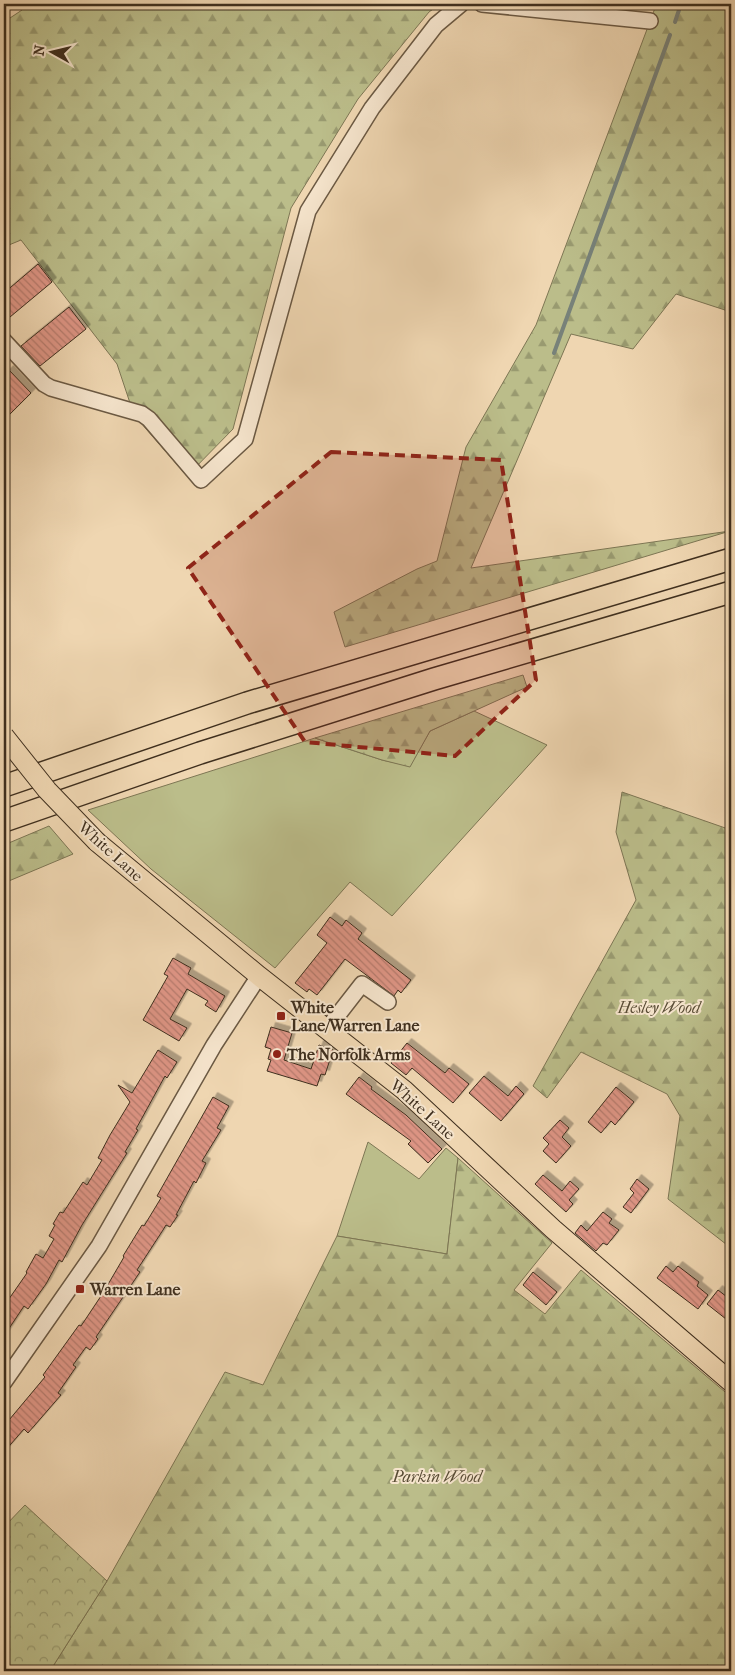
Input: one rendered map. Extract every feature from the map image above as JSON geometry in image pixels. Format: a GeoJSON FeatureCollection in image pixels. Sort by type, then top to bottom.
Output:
{"type":"FeatureCollection","features":[{"type":"Feature","properties":{"kind":"highway"},"geometry":{"type":"LineString","coordinates":[[4,786],[247,703],[731,559]]}},
{"type":"Feature","properties":{"kind":"highway"},"geometry":{"type":"LineString","coordinates":[[4,821],[200,753],[415,685],[731,592]]}},
{"type":"Feature","properties":{"kind":"main road","name":"White Lane"},"geometry":{"type":"LineString","coordinates":[[4,736],[47,790],[97,842],[259,976],[404,1090],[553,1229],[731,1382]]}},
{"type":"Feature","properties":{"kind":"street"},"geometry":{"type":"LineString","coordinates":[[4,341],[44,384],[51,388],[142,414],[149,419],[201,480],[245,438],[308,211],[372,108],[436,25],[461,4]]}},
{"type":"Feature","properties":{"kind":"street"},"geometry":{"type":"LineString","coordinates":[[482,4],[650,21]]}},
{"type":"Feature","properties":{"kind":"street"},"geometry":{"type":"LineString","coordinates":[[4,1382],[99,1246],[214,1045],[259,976]]}},
{"type":"Feature","properties":{"kind":"street"},"geometry":{"type":"LineString","coordinates":[[326,1030],[362,984],[388,1002]]}},
{"type":"Feature","properties":{"kind":"highlighted area"},"geometry":{"type":"Polygon","coordinates":[[[331,452],[501,460],[536,680],[455,756],[305,742],[188,568],[331,452]]]}},
{"type":"Feature","properties":{"kind":"green space"},"geometry":{"type":"Polygon","coordinates":[[[27,4],[440,4],[429,12],[358,99],[291,208],[233,429],[187,476],[134,415],[117,364],[21,240],[4,247],[4,22],[22,10],[27,4]]]}},
{"type":"Feature","properties":{"kind":"green space"},"geometry":{"type":"Polygon","coordinates":[[[654,4],[731,4],[731,312],[676,294],[633,349],[571,334],[471,568],[730,531],[345,647],[334,612],[417,569],[437,561],[466,447],[536,325],[655,8],[654,4]]]}},
{"type":"Feature","properties":{"kind":"green space"},"geometry":{"type":"Polygon","coordinates":[[[523,675],[527,687],[430,731],[410,767],[315,738],[523,675]]]}},
{"type":"Feature","properties":{"kind":"green space"},"geometry":{"type":"Polygon","coordinates":[[[474,711],[547,745],[392,916],[350,882],[275,968],[151,869],[88,810],[315,738],[382,760],[410,766],[430,731],[474,711]]]}},
{"type":"Feature","properties":{"kind":"green space","name":"Hesley Wood"},"geometry":{"type":"Polygon","coordinates":[[[622,792],[731,830],[731,1248],[668,1199],[680,1116],[667,1094],[581,1052],[547,1098],[533,1086],[636,900],[616,832],[622,792]]]}},
{"type":"Feature","properties":{"kind":"green space"},"geometry":{"type":"Polygon","coordinates":[[[49,826],[73,854],[4,883],[4,845],[49,826]]]}},
{"type":"Feature","properties":{"kind":"green space"},"geometry":{"type":"Polygon","coordinates":[[[368,1142],[419,1179],[446,1148],[458,1158],[447,1254],[337,1236],[368,1142]]]}},
{"type":"Feature","properties":{"kind":"green space","name":"Parkin Wood"},"geometry":{"type":"Polygon","coordinates":[[[458,1158],[552,1243],[514,1290],[545,1314],[581,1270],[731,1397],[731,1671],[50,1671],[107,1581],[225,1372],[263,1385],[337,1236],[447,1254],[458,1158]]]}},
{"type":"Feature","properties":{"kind":"green space"},"geometry":{"type":"Polygon","coordinates":[[[25,1505],[107,1581],[50,1671],[4,1671],[4,1527],[25,1505]]]}},
{"type":"Feature","properties":{"kind":"building"},"geometry":{"type":"Polygon","coordinates":[[[38,264],[52,282],[4,322],[4,293],[38,264]]]}},
{"type":"Feature","properties":{"kind":"building"},"geometry":{"type":"Polygon","coordinates":[[[69,307],[86,329],[40,366],[21,346],[69,307]]]}},
{"type":"Feature","properties":{"kind":"building"},"geometry":{"type":"Polygon","coordinates":[[[9,370],[31,393],[4,420],[4,375],[9,370]]]}},
{"type":"Feature","properties":{"kind":"building"},"geometry":{"type":"Polygon","coordinates":[[[330,917],[342,926],[346,920],[362,933],[358,939],[411,980],[401,993],[398,990],[394,996],[345,959],[317,995],[309,989],[307,992],[295,983],[327,943],[317,935],[330,917]]]}},
{"type":"Feature","properties":{"kind":"building"},"geometry":{"type":"Polygon","coordinates":[[[173,958],[191,968],[188,974],[225,996],[216,1012],[205,1005],[208,1001],[187,989],[170,1019],[187,1028],[179,1041],[143,1020],[168,976],[164,974],[173,958]]]}},
{"type":"Feature","properties":{"kind":"building","name":"The Norfolk Arms"},"geometry":{"type":"Polygon","coordinates":[[[271,1027],[292,1033],[284,1060],[311,1069],[319,1045],[333,1050],[325,1075],[321,1074],[317,1086],[267,1071],[271,1060],[268,1059],[271,1049],[265,1047],[271,1027]]]}},
{"type":"Feature","properties":{"kind":"building"},"geometry":{"type":"Polygon","coordinates":[[[407,1043],[445,1073],[449,1068],[469,1084],[453,1103],[412,1068],[406,1075],[391,1063],[407,1043]]]}},
{"type":"Feature","properties":{"kind":"building"},"geometry":{"type":"Polygon","coordinates":[[[158,1050],[177,1062],[167,1078],[165,1076],[136,1129],[138,1130],[125,1152],[127,1153],[82,1225],[62,1262],[59,1260],[46,1284],[28,1309],[24,1306],[4,1336],[4,1306],[27,1273],[36,1254],[43,1258],[54,1239],[49,1236],[55,1225],[53,1224],[60,1212],[63,1213],[83,1182],[87,1185],[102,1160],[98,1158],[130,1102],[118,1085],[132,1093],[158,1050]]]}},
{"type":"Feature","properties":{"kind":"building"},"geometry":{"type":"Polygon","coordinates":[[[484,1076],[508,1096],[516,1086],[524,1094],[501,1121],[469,1093],[484,1076]]]}},
{"type":"Feature","properties":{"kind":"building"},"geometry":{"type":"Polygon","coordinates":[[[359,1077],[372,1087],[371,1089],[406,1115],[442,1149],[428,1163],[408,1144],[411,1141],[346,1094],[359,1077]]]}},
{"type":"Feature","properties":{"kind":"building"},"geometry":{"type":"Polygon","coordinates":[[[616,1087],[634,1102],[615,1125],[611,1121],[601,1133],[588,1122],[616,1087]]]}},
{"type":"Feature","properties":{"kind":"building"},"geometry":{"type":"Polygon","coordinates":[[[213,1097],[229,1106],[217,1128],[221,1130],[202,1161],[206,1163],[196,1183],[194,1181],[176,1215],[178,1215],[170,1227],[166,1225],[137,1270],[140,1272],[96,1337],[98,1339],[90,1350],[86,1347],[73,1365],[76,1367],[58,1393],[61,1395],[28,1433],[24,1429],[4,1452],[4,1426],[45,1377],[43,1375],[79,1325],[81,1326],[103,1293],[123,1256],[161,1198],[157,1196],[213,1097]]]}},
{"type":"Feature","properties":{"kind":"building"},"geometry":{"type":"Polygon","coordinates":[[[560,1120],[569,1128],[562,1137],[571,1146],[556,1163],[543,1151],[549,1144],[543,1138],[560,1120]]]}},
{"type":"Feature","properties":{"kind":"building"},"geometry":{"type":"Polygon","coordinates":[[[543,1175],[562,1191],[570,1181],[579,1189],[569,1200],[573,1204],[566,1212],[535,1184],[543,1175]]]}},
{"type":"Feature","properties":{"kind":"building"},"geometry":{"type":"Polygon","coordinates":[[[637,1179],[649,1189],[631,1213],[623,1207],[634,1193],[630,1189],[637,1179]]]}},
{"type":"Feature","properties":{"kind":"building"},"geometry":{"type":"Polygon","coordinates":[[[603,1212],[612,1219],[609,1223],[619,1230],[607,1245],[603,1243],[596,1251],[575,1233],[581,1225],[587,1231],[603,1212]]]}},
{"type":"Feature","properties":{"kind":"building"},"geometry":{"type":"Polygon","coordinates":[[[666,1266],[673,1272],[678,1266],[699,1282],[697,1286],[708,1295],[698,1309],[657,1278],[666,1266]]]}},
{"type":"Feature","properties":{"kind":"building"},"geometry":{"type":"Polygon","coordinates":[[[533,1272],[557,1292],[546,1305],[523,1285],[533,1272]]]}},
{"type":"Feature","properties":{"kind":"building"},"geometry":{"type":"Polygon","coordinates":[[[718,1290],[731,1300],[731,1323],[707,1304],[718,1290]]]}},
{"type":"Feature","properties":{"kind":"waterway"},"geometry":{"type":"LineString","coordinates":[[675,22],[681,4]]}},
{"type":"Feature","properties":{"kind":"waterway"},"geometry":{"type":"LineString","coordinates":[[554,353],[670,35]]}},
{"type":"Feature","properties":{"kind":"place","name":"White Lane/Warren Lane"},"geometry":{"type":"Point","coordinates":[281,1016]}},
{"type":"Feature","properties":{"kind":"place","name":"The Norfolk Arms"},"geometry":{"type":"Point","coordinates":[277,1054]}},
{"type":"Feature","properties":{"kind":"place","name":"Warren Lane"},"geometry":{"type":"Point","coordinates":[80,1289]}}]}
